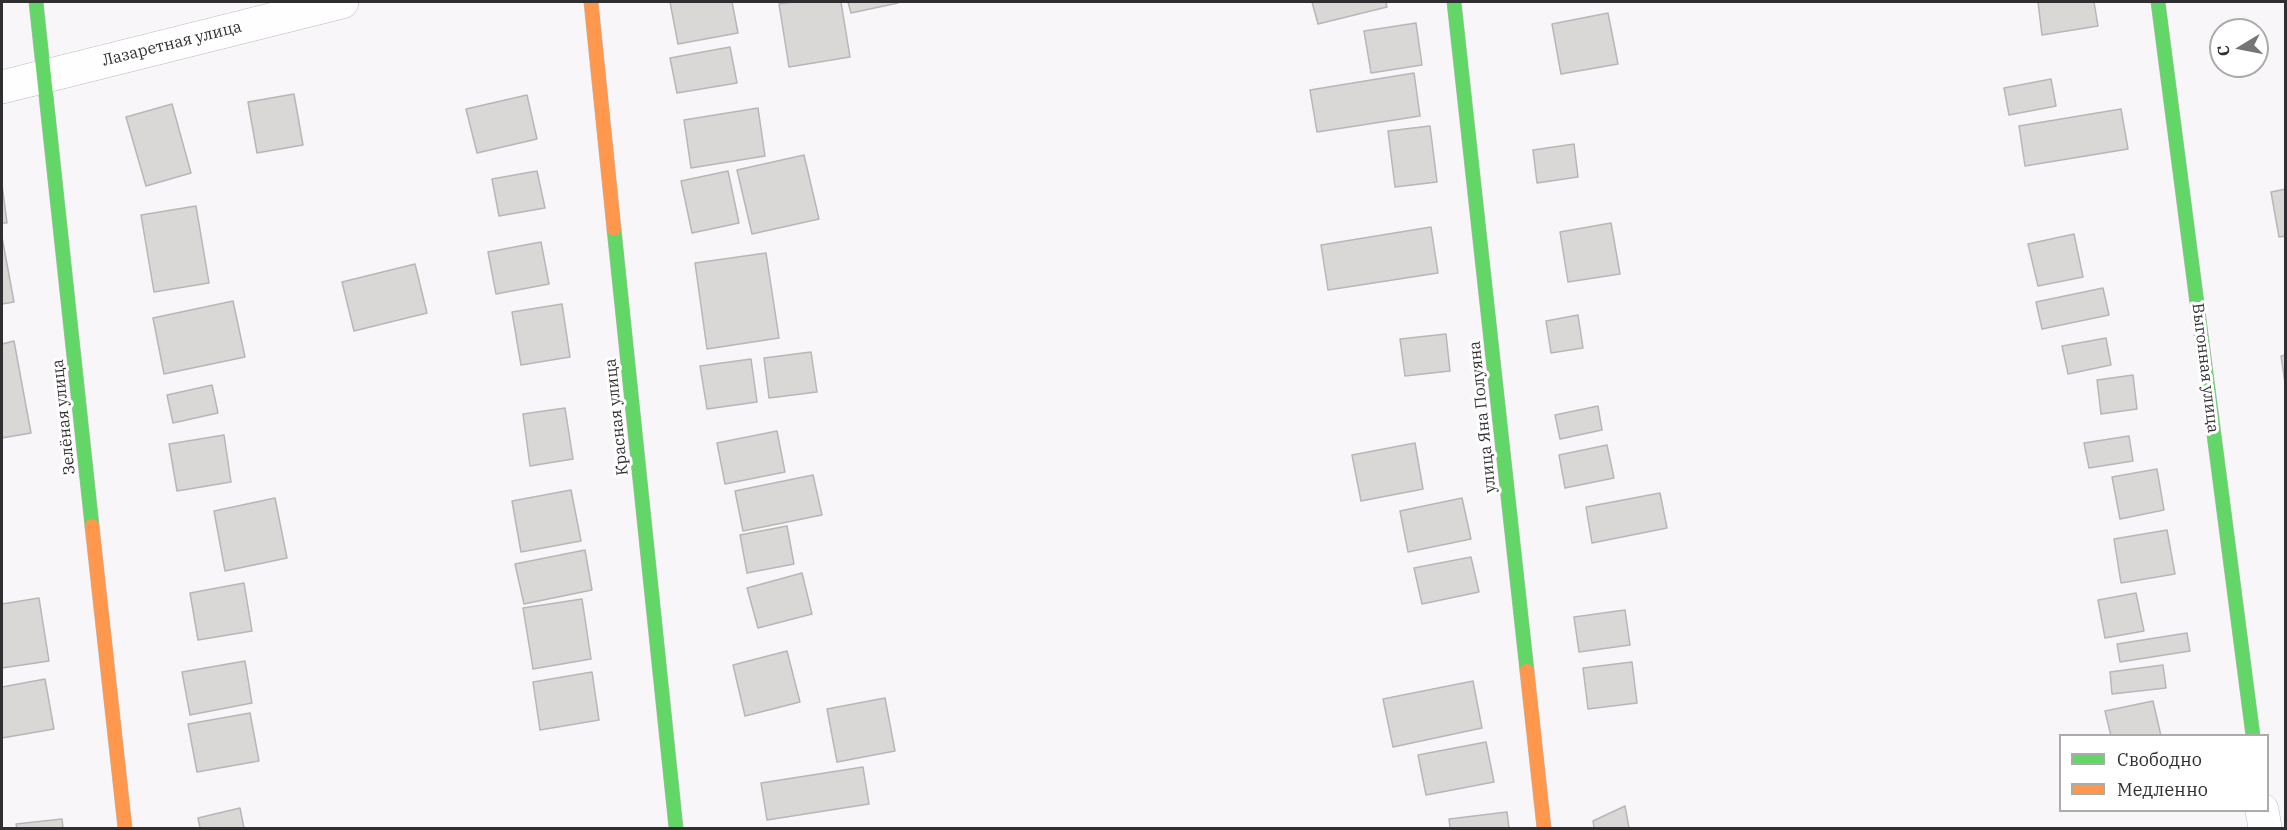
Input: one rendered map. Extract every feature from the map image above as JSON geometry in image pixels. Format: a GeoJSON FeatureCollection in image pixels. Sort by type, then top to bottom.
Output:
{"type":"FeatureCollection","features":[{"type":"Feature","properties":{"kind":"street","name":"Зелёная улица"},"geometry":{"type":"LineString","coordinates":[[36,2],[125,828]]}},
{"type":"Feature","properties":{"kind":"street","name":"Лазаретная улица"},"geometry":{"type":"LineString","coordinates":[[2,87],[342,2]]}},
{"type":"Feature","properties":{"kind":"street","name":"Красная улица"},"geometry":{"type":"LineString","coordinates":[[591,2],[676,828]]}},
{"type":"Feature","properties":{"kind":"street","name":"улица Яна Полуяна"},"geometry":{"type":"LineString","coordinates":[[1455,2],[1544,828]]}},
{"type":"Feature","properties":{"kind":"street","name":"Выгонная улица"},"geometry":{"type":"LineString","coordinates":[[2158,2],[2253,734]]}},
{"type":"Feature","properties":{"kind":"street"},"geometry":{"type":"LineString","coordinates":[[2262,812],[2265,828]]}},
{"type":"Feature","properties":{"kind":"building"},"geometry":{"type":"Polygon","coordinates":[[[670,2],[732,2],[738,33],[678,44],[670,2]]]}},
{"type":"Feature","properties":{"kind":"building"},"geometry":{"type":"Polygon","coordinates":[[[841,2],[850,57],[789,67],[779,4],[841,2]]]}},
{"type":"Feature","properties":{"kind":"building"},"geometry":{"type":"Polygon","coordinates":[[[848,2],[898,2],[898,3],[851,13],[848,2]]]}},
{"type":"Feature","properties":{"kind":"building"},"geometry":{"type":"Polygon","coordinates":[[[1312,2],[1386,2],[1387,7],[1318,24],[1312,2]]]}},
{"type":"Feature","properties":{"kind":"building"},"geometry":{"type":"Polygon","coordinates":[[[2038,2],[2094,2],[2098,26],[2042,35],[2038,2]]]}},
{"type":"Feature","properties":{"kind":"building"},"geometry":{"type":"Polygon","coordinates":[[[1608,13],[1618,64],[1561,74],[1552,24],[1608,13]]]}},
{"type":"Feature","properties":{"kind":"building"},"geometry":{"type":"Polygon","coordinates":[[[1416,23],[1422,65],[1371,73],[1364,31],[1416,23]]]}},
{"type":"Feature","properties":{"kind":"building"},"geometry":{"type":"Polygon","coordinates":[[[730,47],[737,83],[677,93],[670,58],[730,47]]]}},
{"type":"Feature","properties":{"kind":"building"},"geometry":{"type":"Polygon","coordinates":[[[1414,73],[1420,116],[1317,132],[1310,90],[1414,73]]]}},
{"type":"Feature","properties":{"kind":"building"},"geometry":{"type":"Polygon","coordinates":[[[2051,79],[2056,106],[2009,115],[2004,88],[2051,79]]]}},
{"type":"Feature","properties":{"kind":"building"},"geometry":{"type":"Polygon","coordinates":[[[294,94],[303,145],[257,153],[248,102],[294,94]]]}},
{"type":"Feature","properties":{"kind":"building"},"geometry":{"type":"Polygon","coordinates":[[[527,95],[537,139],[477,153],[466,109],[527,95]]]}},
{"type":"Feature","properties":{"kind":"building"},"geometry":{"type":"Polygon","coordinates":[[[172,104],[191,173],[146,186],[126,117],[172,104]]]}},
{"type":"Feature","properties":{"kind":"building"},"geometry":{"type":"Polygon","coordinates":[[[758,108],[765,156],[691,168],[684,120],[758,108]]]}},
{"type":"Feature","properties":{"kind":"building"},"geometry":{"type":"Polygon","coordinates":[[[2121,109],[2128,149],[2025,166],[2019,126],[2121,109]]]}},
{"type":"Feature","properties":{"kind":"building"},"geometry":{"type":"Polygon","coordinates":[[[1430,126],[1437,182],[1395,187],[1388,131],[1430,126]]]}},
{"type":"Feature","properties":{"kind":"building"},"geometry":{"type":"Polygon","coordinates":[[[1574,144],[1578,177],[1537,183],[1533,150],[1574,144]]]}},
{"type":"Feature","properties":{"kind":"building"},"geometry":{"type":"Polygon","coordinates":[[[804,155],[819,219],[752,234],[737,170],[804,155]]]}},
{"type":"Feature","properties":{"kind":"building"},"geometry":{"type":"Polygon","coordinates":[[[537,171],[545,208],[499,216],[492,179],[537,171]]]}},
{"type":"Feature","properties":{"kind":"building"},"geometry":{"type":"Polygon","coordinates":[[[728,171],[739,223],[692,233],[681,181],[728,171]]]}},
{"type":"Feature","properties":{"kind":"building"},"geometry":{"type":"Polygon","coordinates":[[[2,184],[7,223],[2,223],[2,184]]]}},
{"type":"Feature","properties":{"kind":"building"},"geometry":{"type":"Polygon","coordinates":[[[2286,189],[2286,236],[2279,237],[2271,192],[2286,189]]]}},
{"type":"Feature","properties":{"kind":"building"},"geometry":{"type":"Polygon","coordinates":[[[196,206],[209,283],[154,292],[141,215],[196,206]]]}},
{"type":"Feature","properties":{"kind":"building"},"geometry":{"type":"Polygon","coordinates":[[[1611,223],[1620,274],[1568,282],[1560,232],[1611,223]]]}},
{"type":"Feature","properties":{"kind":"building"},"geometry":{"type":"Polygon","coordinates":[[[1431,227],[1438,273],[1328,290],[1321,245],[1431,227]]]}},
{"type":"Feature","properties":{"kind":"building"},"geometry":{"type":"Polygon","coordinates":[[[2074,234],[2083,277],[2038,286],[2028,244],[2074,234]]]}},
{"type":"Feature","properties":{"kind":"building"},"geometry":{"type":"Polygon","coordinates":[[[2,237],[14,302],[2,304],[2,237]]]}},
{"type":"Feature","properties":{"kind":"building"},"geometry":{"type":"Polygon","coordinates":[[[541,242],[549,284],[496,294],[488,252],[541,242]]]}},
{"type":"Feature","properties":{"kind":"building"},"geometry":{"type":"Polygon","coordinates":[[[766,253],[779,338],[707,349],[695,263],[766,253]]]}},
{"type":"Feature","properties":{"kind":"building"},"geometry":{"type":"Polygon","coordinates":[[[415,264],[427,313],[354,331],[342,282],[415,264]]]}},
{"type":"Feature","properties":{"kind":"building"},"geometry":{"type":"Polygon","coordinates":[[[2103,288],[2109,315],[2042,329],[2036,302],[2103,288]]]}},
{"type":"Feature","properties":{"kind":"building"},"geometry":{"type":"Polygon","coordinates":[[[233,301],[245,357],[164,374],[153,318],[233,301]]]}},
{"type":"Feature","properties":{"kind":"building"},"geometry":{"type":"Polygon","coordinates":[[[562,304],[570,357],[521,365],[512,312],[562,304]]]}},
{"type":"Feature","properties":{"kind":"building"},"geometry":{"type":"Polygon","coordinates":[[[1578,315],[1583,348],[1551,353],[1546,321],[1578,315]]]}},
{"type":"Feature","properties":{"kind":"building"},"geometry":{"type":"Polygon","coordinates":[[[1446,334],[1450,371],[1405,376],[1400,339],[1446,334]]]}},
{"type":"Feature","properties":{"kind":"building"},"geometry":{"type":"Polygon","coordinates":[[[2106,338],[2111,365],[2068,374],[2062,346],[2106,338]]]}},
{"type":"Feature","properties":{"kind":"building"},"geometry":{"type":"Polygon","coordinates":[[[14,341],[31,433],[2,438],[2,344],[14,341]]]}},
{"type":"Feature","properties":{"kind":"building"},"geometry":{"type":"Polygon","coordinates":[[[811,352],[817,392],[769,398],[764,358],[811,352]]]}},
{"type":"Feature","properties":{"kind":"building"},"geometry":{"type":"Polygon","coordinates":[[[2286,355],[2286,390],[2281,356],[2286,355]]]}},
{"type":"Feature","properties":{"kind":"building"},"geometry":{"type":"Polygon","coordinates":[[[751,359],[757,402],[707,409],[700,366],[751,359]]]}},
{"type":"Feature","properties":{"kind":"building"},"geometry":{"type":"Polygon","coordinates":[[[2133,375],[2137,409],[2101,414],[2097,380],[2133,375]]]}},
{"type":"Feature","properties":{"kind":"building"},"geometry":{"type":"Polygon","coordinates":[[[212,385],[218,413],[173,423],[167,395],[212,385]]]}},
{"type":"Feature","properties":{"kind":"building"},"geometry":{"type":"Polygon","coordinates":[[[1598,406],[1602,430],[1560,439],[1555,415],[1598,406]]]}},
{"type":"Feature","properties":{"kind":"building"},"geometry":{"type":"Polygon","coordinates":[[[565,408],[573,459],[530,466],[523,414],[565,408]]]}},
{"type":"Feature","properties":{"kind":"building"},"geometry":{"type":"Polygon","coordinates":[[[777,431],[785,472],[725,484],[717,443],[777,431]]]}},
{"type":"Feature","properties":{"kind":"building"},"geometry":{"type":"Polygon","coordinates":[[[224,435],[231,482],[177,491],[169,444],[224,435]]]}},
{"type":"Feature","properties":{"kind":"building"},"geometry":{"type":"Polygon","coordinates":[[[2129,436],[2133,461],[2089,468],[2084,443],[2129,436]]]}},
{"type":"Feature","properties":{"kind":"building"},"geometry":{"type":"Polygon","coordinates":[[[1415,443],[1423,489],[1361,501],[1352,455],[1415,443]]]}},
{"type":"Feature","properties":{"kind":"building"},"geometry":{"type":"Polygon","coordinates":[[[1607,445],[1614,478],[1565,488],[1559,455],[1607,445]]]}},
{"type":"Feature","properties":{"kind":"building"},"geometry":{"type":"Polygon","coordinates":[[[2157,469],[2164,510],[2120,519],[2112,477],[2157,469]]]}},
{"type":"Feature","properties":{"kind":"building"},"geometry":{"type":"Polygon","coordinates":[[[813,475],[822,515],[743,531],[735,491],[813,475]]]}},
{"type":"Feature","properties":{"kind":"building"},"geometry":{"type":"Polygon","coordinates":[[[571,490],[581,541],[521,552],[512,501],[571,490]]]}},
{"type":"Feature","properties":{"kind":"building"},"geometry":{"type":"Polygon","coordinates":[[[1660,493],[1667,528],[1592,543],[1586,507],[1660,493]]]}},
{"type":"Feature","properties":{"kind":"building"},"geometry":{"type":"Polygon","coordinates":[[[275,498],[287,558],[225,571],[214,511],[275,498]]]}},
{"type":"Feature","properties":{"kind":"building"},"geometry":{"type":"Polygon","coordinates":[[[1462,498],[1471,539],[1408,552],[1400,511],[1462,498]]]}},
{"type":"Feature","properties":{"kind":"building"},"geometry":{"type":"Polygon","coordinates":[[[787,526],[794,564],[747,573],[740,535],[787,526]]]}},
{"type":"Feature","properties":{"kind":"building"},"geometry":{"type":"Polygon","coordinates":[[[2167,530],[2175,574],[2121,583],[2114,539],[2167,530]]]}},
{"type":"Feature","properties":{"kind":"building"},"geometry":{"type":"Polygon","coordinates":[[[585,550],[592,590],[524,604],[515,564],[585,550]]]}},
{"type":"Feature","properties":{"kind":"building"},"geometry":{"type":"Polygon","coordinates":[[[1471,557],[1479,592],[1422,604],[1414,568],[1471,557]]]}},
{"type":"Feature","properties":{"kind":"building"},"geometry":{"type":"Polygon","coordinates":[[[802,573],[812,614],[758,628],[747,588],[802,573]]]}},
{"type":"Feature","properties":{"kind":"building"},"geometry":{"type":"Polygon","coordinates":[[[244,583],[252,631],[198,640],[190,593],[244,583]]]}},
{"type":"Feature","properties":{"kind":"building"},"geometry":{"type":"Polygon","coordinates":[[[2136,593],[2144,631],[2105,638],[2098,600],[2136,593]]]}},
{"type":"Feature","properties":{"kind":"building"},"geometry":{"type":"Polygon","coordinates":[[[39,598],[49,661],[2,668],[2,604],[39,598]]]}},
{"type":"Feature","properties":{"kind":"building"},"geometry":{"type":"Polygon","coordinates":[[[582,599],[591,659],[533,669],[523,608],[582,599]]]}},
{"type":"Feature","properties":{"kind":"building"},"geometry":{"type":"Polygon","coordinates":[[[1625,610],[1630,645],[1579,652],[1574,617],[1625,610]]]}},
{"type":"Feature","properties":{"kind":"building"},"geometry":{"type":"Polygon","coordinates":[[[2187,633],[2190,651],[2120,662],[2117,644],[2187,633]]]}},
{"type":"Feature","properties":{"kind":"building"},"geometry":{"type":"Polygon","coordinates":[[[787,651],[800,702],[745,716],[733,665],[787,651]]]}},
{"type":"Feature","properties":{"kind":"building"},"geometry":{"type":"Polygon","coordinates":[[[245,661],[252,703],[190,715],[182,672],[245,661]]]}},
{"type":"Feature","properties":{"kind":"building"},"geometry":{"type":"Polygon","coordinates":[[[1632,662],[1637,703],[1588,709],[1583,668],[1632,662]]]}},
{"type":"Feature","properties":{"kind":"building"},"geometry":{"type":"Polygon","coordinates":[[[2163,665],[2166,688],[2112,694],[2110,672],[2163,665]]]}},
{"type":"Feature","properties":{"kind":"building"},"geometry":{"type":"Polygon","coordinates":[[[592,672],[599,720],[540,730],[533,682],[592,672]]]}},
{"type":"Feature","properties":{"kind":"building"},"geometry":{"type":"Polygon","coordinates":[[[45,679],[54,729],[2,738],[2,687],[45,679]]]}},
{"type":"Feature","properties":{"kind":"building"},"geometry":{"type":"Polygon","coordinates":[[[1473,681],[1482,728],[1393,747],[1383,699],[1473,681]]]}},
{"type":"Feature","properties":{"kind":"building"},"geometry":{"type":"Polygon","coordinates":[[[885,698],[895,751],[837,762],[827,709],[885,698]]]}},
{"type":"Feature","properties":{"kind":"building"},"geometry":{"type":"Polygon","coordinates":[[[2153,701],[2161,734],[2111,734],[2105,711],[2153,701]]]}},
{"type":"Feature","properties":{"kind":"building"},"geometry":{"type":"Polygon","coordinates":[[[250,713],[259,761],[197,772],[188,724],[250,713]]]}},
{"type":"Feature","properties":{"kind":"building"},"geometry":{"type":"Polygon","coordinates":[[[1486,742],[1494,782],[1426,795],[1418,755],[1486,742]]]}},
{"type":"Feature","properties":{"kind":"building"},"geometry":{"type":"Polygon","coordinates":[[[863,767],[869,804],[767,820],[761,783],[863,767]]]}},
{"type":"Feature","properties":{"kind":"building"},"geometry":{"type":"Polygon","coordinates":[[[1625,806],[1629,828],[1594,828],[1593,821],[1625,806]]]}},
{"type":"Feature","properties":{"kind":"building"},"geometry":{"type":"Polygon","coordinates":[[[240,808],[244,828],[200,828],[198,818],[240,808]]]}},
{"type":"Feature","properties":{"kind":"building"},"geometry":{"type":"Polygon","coordinates":[[[1507,812],[1509,828],[1450,828],[1449,819],[1507,812]]]}},
{"type":"Feature","properties":{"kind":"building"},"geometry":{"type":"Polygon","coordinates":[[[62,819],[63,828],[17,828],[16,824],[62,819]]]}},
{"type":"Feature","properties":{"kind":"traffic: fast"},"geometry":{"type":"LineString","coordinates":[[36,2],[92,526]]}},
{"type":"Feature","properties":{"kind":"traffic: fast"},"geometry":{"type":"LineString","coordinates":[[1454,2],[1527,671]]}},
{"type":"Feature","properties":{"kind":"traffic: fast"},"geometry":{"type":"LineString","coordinates":[[2158,2],[2253,734]]}},
{"type":"Feature","properties":{"kind":"traffic: fast"},"geometry":{"type":"LineString","coordinates":[[614,229],[676,828]]}},
{"type":"Feature","properties":{"kind":"traffic: slow"},"geometry":{"type":"LineString","coordinates":[[591,2],[614,229]]}},
{"type":"Feature","properties":{"kind":"traffic: slow"},"geometry":{"type":"LineString","coordinates":[[92,526],[125,828]]}},
{"type":"Feature","properties":{"kind":"traffic: slow"},"geometry":{"type":"LineString","coordinates":[[1527,671],[1544,828]]}}]}
